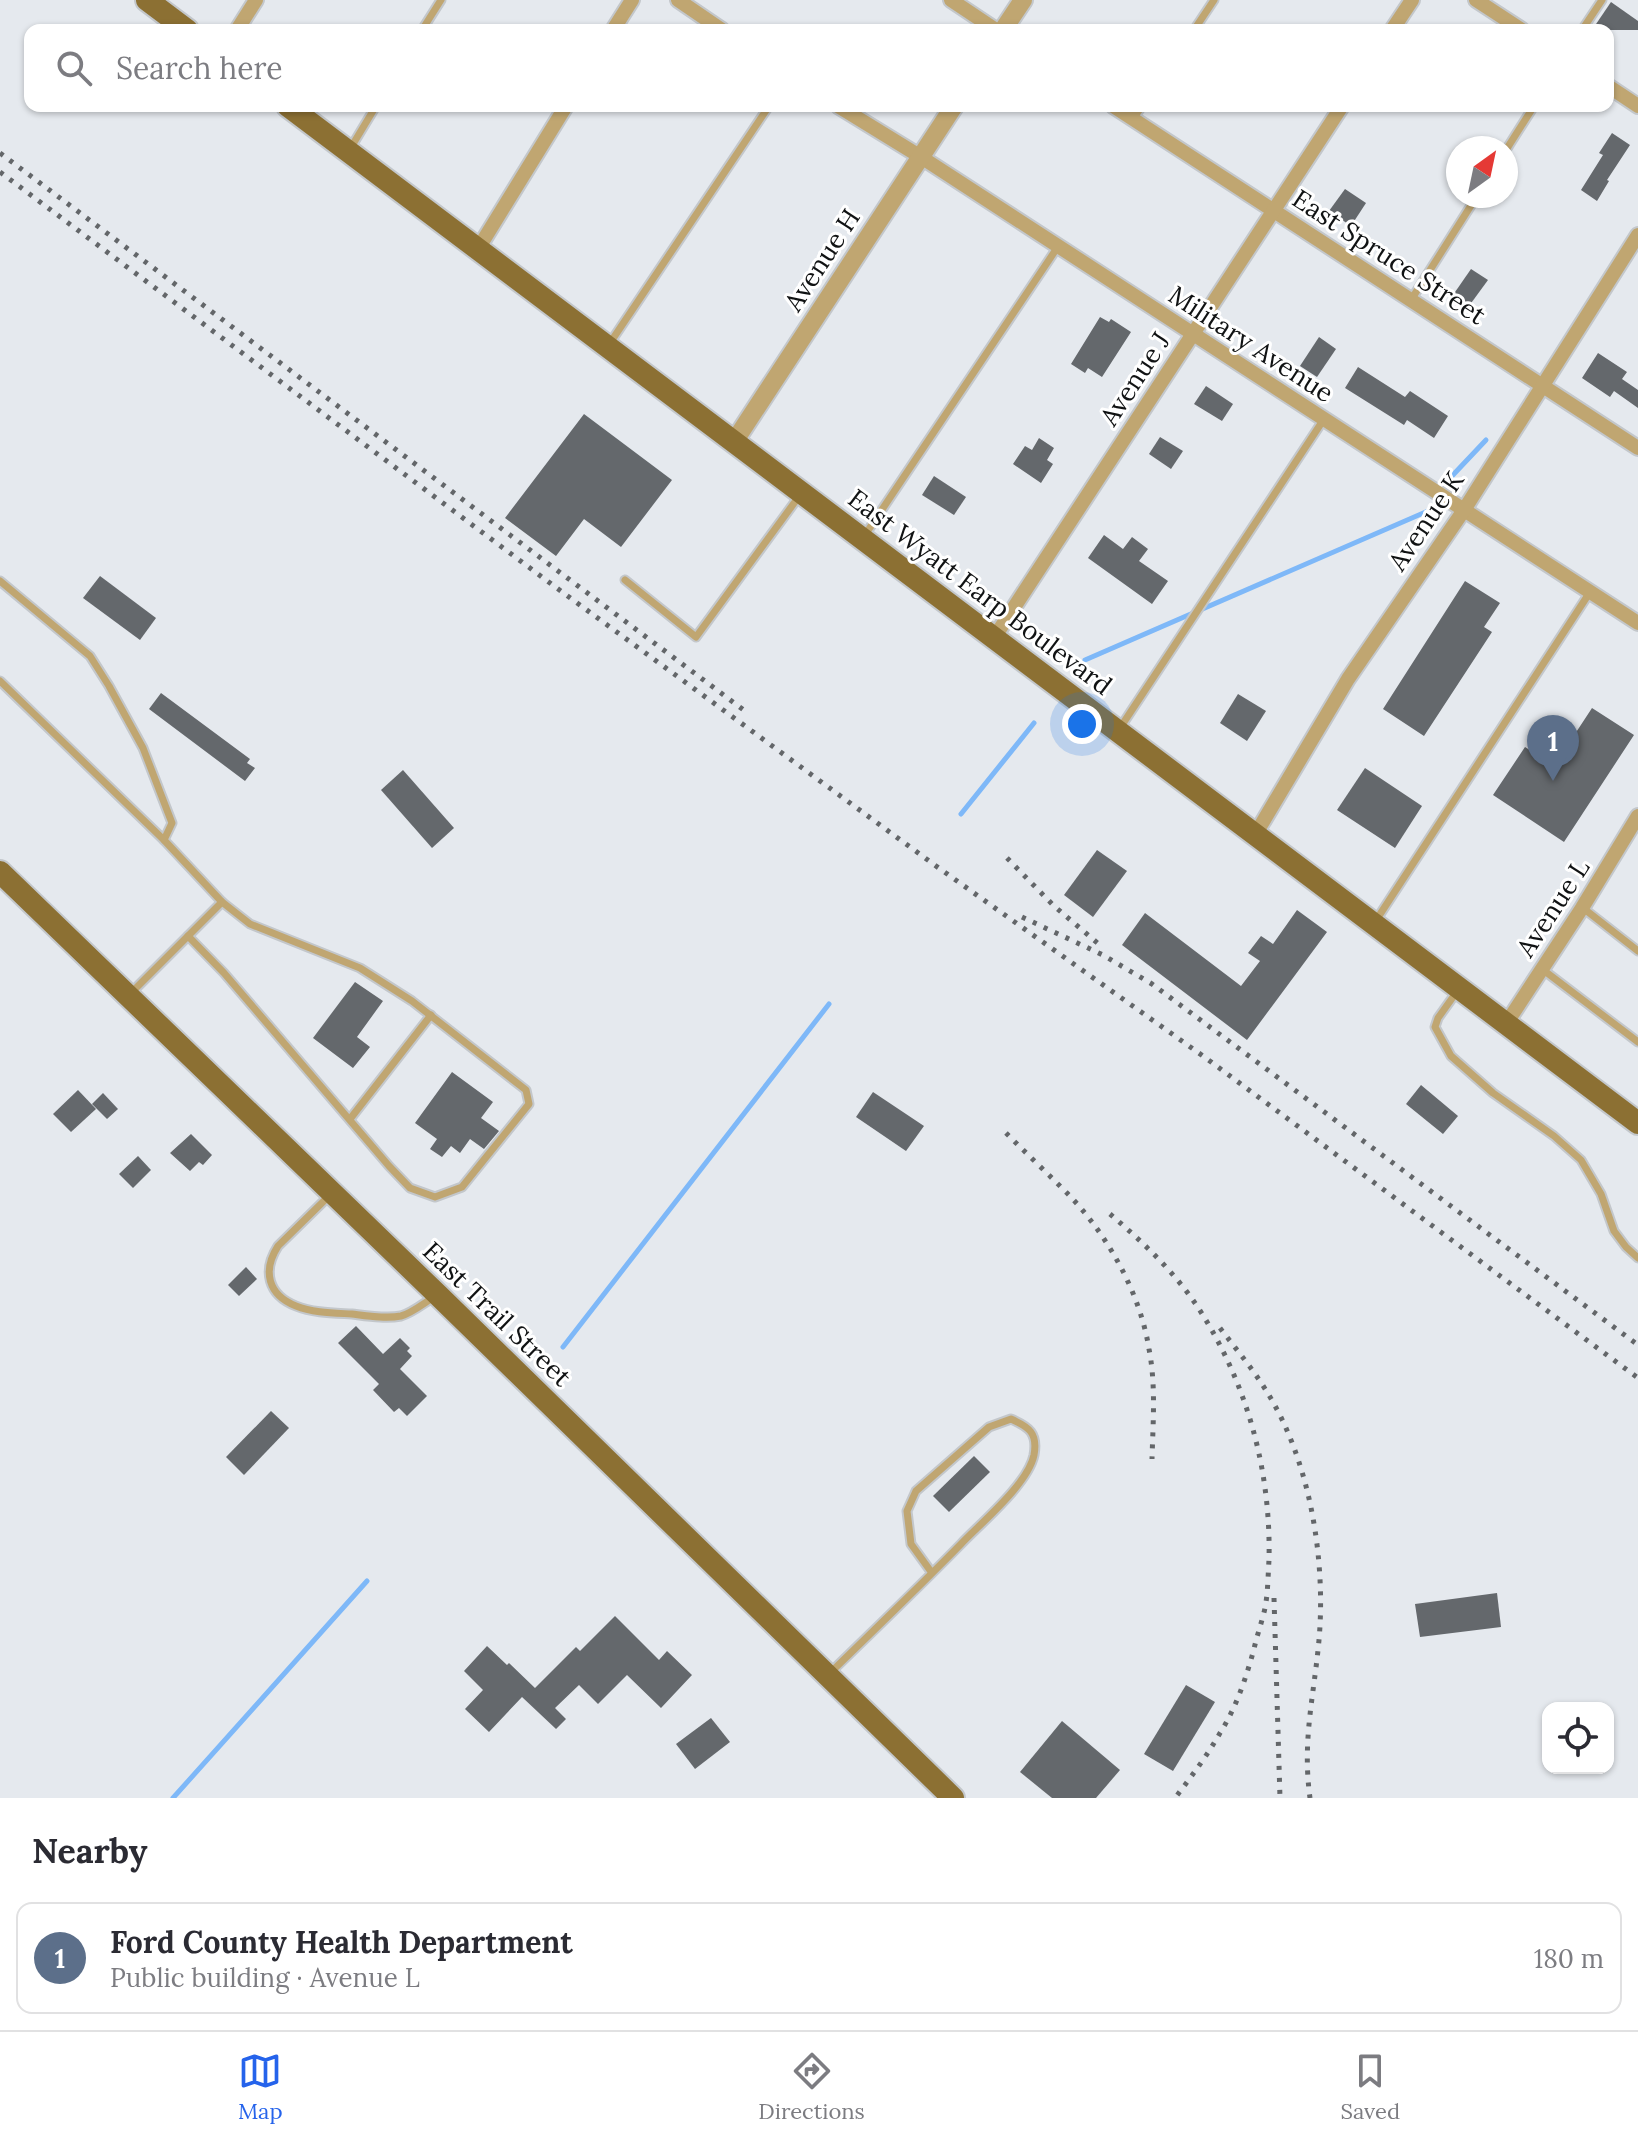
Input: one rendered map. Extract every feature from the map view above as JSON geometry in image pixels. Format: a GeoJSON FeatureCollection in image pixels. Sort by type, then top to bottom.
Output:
{"type":"FeatureCollection","features":[{"type":"Feature","properties":{"kind":"main road"},"geometry":{"type":"LineString","coordinates":[[147,0],[179,24]]}},
{"type":"Feature","properties":{"kind":"main road","name":"East Wyatt Earp Boulevard"},"geometry":{"type":"LineString","coordinates":[[296,112],[1638,1123]]}},
{"type":"Feature","properties":{"kind":"main road","name":"East Trail Street"},"geometry":{"type":"LineString","coordinates":[[0,872],[953,1798]]}},
{"type":"Feature","properties":{"kind":"street"},"geometry":{"type":"LineString","coordinates":[[241,24],[256,0]]}},
{"type":"Feature","properties":{"kind":"street"},"geometry":{"type":"LineString","coordinates":[[617,24],[632,0]]}},
{"type":"Feature","properties":{"kind":"street"},"geometry":{"type":"LineString","coordinates":[[678,0],[713,24]]}},
{"type":"Feature","properties":{"kind":"street"},"geometry":{"type":"LineString","coordinates":[[951,0],[987,24]]}},
{"type":"Feature","properties":{"kind":"street"},"geometry":{"type":"LineString","coordinates":[[1007,24],[1023,0]]}},
{"type":"Feature","properties":{"kind":"street"},"geometry":{"type":"LineString","coordinates":[[1396,24],[1412,0]]}},
{"type":"Feature","properties":{"kind":"street"},"geometry":{"type":"LineString","coordinates":[[1476,0],[1513,24]]}},
{"type":"Feature","properties":{"kind":"street"},"geometry":{"type":"LineString","coordinates":[[1614,90],[1638,106]]}},
{"type":"Feature","properties":{"kind":"street"},"geometry":{"type":"LineString","coordinates":[[478,249],[562,112]]}},
{"type":"Feature","properties":{"kind":"street","name":"Military Avenue"},"geometry":{"type":"LineString","coordinates":[[848,112],[1638,623]]}},
{"type":"Feature","properties":{"kind":"street","name":"Avenue H"},"geometry":{"type":"LineString","coordinates":[[734,442],[950,112]]}},
{"type":"Feature","properties":{"kind":"street","name":"East Spruce Street"},"geometry":{"type":"LineString","coordinates":[[1122,112],[1638,448]]}},
{"type":"Feature","properties":{"kind":"street","name":"Avenue J"},"geometry":{"type":"LineString","coordinates":[[994,638],[1338,112]]}},
{"type":"Feature","properties":{"kind":"street","name":"Avenue K"},"geometry":{"type":"LineString","coordinates":[[1255,835],[1348,679],[1464,510],[1638,235]]}},
{"type":"Feature","properties":{"kind":"street","name":"Avenue L"},"geometry":{"type":"LineString","coordinates":[[1506,1024],[1638,816]]}},
{"type":"Feature","properties":{"kind":"lane"},"geometry":{"type":"LineString","coordinates":[[426,24],[441,0]]}},
{"type":"Feature","properties":{"kind":"lane"},"geometry":{"type":"LineString","coordinates":[[1198,24],[1214,0]]}},
{"type":"Feature","properties":{"kind":"lane"},"geometry":{"type":"LineString","coordinates":[[1586,24],[1602,0]]}},
{"type":"Feature","properties":{"kind":"lane"},"geometry":{"type":"LineString","coordinates":[[348,151],[372,112]]}},
{"type":"Feature","properties":{"kind":"lane"},"geometry":{"type":"LineString","coordinates":[[608,347],[765,112]]}},
{"type":"Feature","properties":{"kind":"lane"},"geometry":{"type":"LineString","coordinates":[[1133,119],[1138,112]]}},
{"type":"Feature","properties":{"kind":"lane"},"geometry":{"type":"LineString","coordinates":[[1515,136],[1530,112]]}},
{"type":"Feature","properties":{"kind":"lane"},"geometry":{"type":"LineString","coordinates":[[1411,300],[1469,208]]}},
{"type":"Feature","properties":{"kind":"lane"},"geometry":{"type":"LineString","coordinates":[[863,539],[1057,248]]}},
{"type":"Feature","properties":{"kind":"lane"},"geometry":{"type":"LineString","coordinates":[[1118,731],[1324,419]]}},
{"type":"Feature","properties":{"kind":"lane"},"geometry":{"type":"LineString","coordinates":[[625,580],[696,637],[801,493]]}},
{"type":"Feature","properties":{"kind":"lane"},"geometry":{"type":"LineString","coordinates":[[0,581],[90,656],[109,686],[143,748],[172,823],[164,840]]}},
{"type":"Feature","properties":{"kind":"lane"},"geometry":{"type":"LineString","coordinates":[[1373,924],[1590,592]]}},
{"type":"Feature","properties":{"kind":"lane"},"geometry":{"type":"LineString","coordinates":[[0,681],[164,840],[222,902],[250,924],[360,968],[431,1015],[526,1090],[529,1104],[462,1187],[435,1197],[410,1188],[224,973],[188,936]]}},
{"type":"Feature","properties":{"kind":"lane"},"geometry":{"type":"LineString","coordinates":[[128,996],[222,902]]}},
{"type":"Feature","properties":{"kind":"lane"},"geometry":{"type":"LineString","coordinates":[[1582,908],[1638,951]]}},
{"type":"Feature","properties":{"kind":"lane"},"geometry":{"type":"LineString","coordinates":[[1542,969],[1638,1042]]}},
{"type":"Feature","properties":{"kind":"lane"},"geometry":{"type":"LineString","coordinates":[[1459,989],[1435,1027],[1451,1056],[1493,1093],[1554,1136],[1581,1160],[1601,1194],[1614,1231],[1638,1258]]}},
{"type":"Feature","properties":{"kind":"lane"},"geometry":{"type":"LineString","coordinates":[[350,1119],[431,1015]]}},
{"type":"Feature","properties":{"kind":"lane"},"geometry":{"type":"LineString","coordinates":[[332,1193],[278,1246],[271,1257],[267,1272],[270,1284],[281,1296],[296,1306],[326,1312],[404,1316],[438,1295]]}},
{"type":"Feature","properties":{"kind":"lane"},"geometry":{"type":"LineString","coordinates":[[829,1675],[932,1573],[1002,1503],[1026,1475],[1034,1455],[1034,1437],[1028,1427],[1011,1419],[989,1427],[916,1491],[907,1511],[911,1544],[932,1573]]}},
{"type":"Feature","properties":{"kind":"building"},"geometry":{"type":"Polygon","coordinates":[[[1611,2],[1638,21],[1638,30],[1614,30],[1614,24],[1596,24],[1611,2]]]}},
{"type":"Feature","properties":{"kind":"building"},"geometry":{"type":"Polygon","coordinates":[[[1612,133],[1630,145],[1597,201],[1581,190],[1603,155],[1599,153],[1612,133]]]}},
{"type":"Feature","properties":{"kind":"building"},"geometry":{"type":"Polygon","coordinates":[[[1345,189],[1366,203],[1351,226],[1329,211],[1345,189]]]}},
{"type":"Feature","properties":{"kind":"building"},"geometry":{"type":"Polygon","coordinates":[[[1471,269],[1488,280],[1469,306],[1453,295],[1471,269]]]}},
{"type":"Feature","properties":{"kind":"building"},"geometry":{"type":"Polygon","coordinates":[[[1100,317],[1109,322],[1111,319],[1131,332],[1102,377],[1088,368],[1085,373],[1071,364],[1100,317]]]}},
{"type":"Feature","properties":{"kind":"building"},"geometry":{"type":"Polygon","coordinates":[[[1319,337],[1336,349],[1317,377],[1300,366],[1319,337]]]}},
{"type":"Feature","properties":{"kind":"building"},"geometry":{"type":"Polygon","coordinates":[[[1598,353],[1627,372],[1622,379],[1638,390],[1638,408],[1614,391],[1610,397],[1582,378],[1598,353]]]}},
{"type":"Feature","properties":{"kind":"building"},"geometry":{"type":"Polygon","coordinates":[[[1358,367],[1405,397],[1410,391],[1448,416],[1434,438],[1407,420],[1404,425],[1345,388],[1358,367]]]}},
{"type":"Feature","properties":{"kind":"building"},"geometry":{"type":"Polygon","coordinates":[[[1206,386],[1233,404],[1222,421],[1194,404],[1206,386]]]}},
{"type":"Feature","properties":{"kind":"building"},"geometry":{"type":"Polygon","coordinates":[[[584,414],[672,480],[621,547],[584,519],[556,556],[505,518],[584,414]]]}},
{"type":"Feature","properties":{"kind":"building"},"geometry":{"type":"Polygon","coordinates":[[[1160,437],[1183,451],[1171,469],[1149,454],[1160,437]]]}},
{"type":"Feature","properties":{"kind":"building"},"geometry":{"type":"Polygon","coordinates":[[[1039,438],[1054,448],[1047,460],[1053,464],[1041,483],[1013,464],[1025,446],[1032,450],[1039,438]]]}},
{"type":"Feature","properties":{"kind":"building"},"geometry":{"type":"Polygon","coordinates":[[[934,476],[966,497],[954,515],[922,495],[934,476]]]}},
{"type":"Feature","properties":{"kind":"building"},"geometry":{"type":"Polygon","coordinates":[[[1104,535],[1123,549],[1132,537],[1148,549],[1139,561],[1168,581],[1152,604],[1088,558],[1104,535]]]}},
{"type":"Feature","properties":{"kind":"building"},"geometry":{"type":"Polygon","coordinates":[[[100,576],[156,618],[140,640],[83,598],[100,576]]]}},
{"type":"Feature","properties":{"kind":"building"},"geometry":{"type":"Polygon","coordinates":[[[1465,581],[1500,603],[1484,627],[1492,632],[1424,736],[1383,709],[1465,581]]]}},
{"type":"Feature","properties":{"kind":"building"},"geometry":{"type":"Polygon","coordinates":[[[161,693],[250,759],[247,763],[255,768],[245,781],[149,709],[161,693]]]}},
{"type":"Feature","properties":{"kind":"building"},"geometry":{"type":"Polygon","coordinates":[[[1238,694],[1266,711],[1247,741],[1220,723],[1238,694]]]}},
{"type":"Feature","properties":{"kind":"building"},"geometry":{"type":"Polygon","coordinates":[[[1592,708],[1634,735],[1564,842],[1493,795],[1525,747],[1554,766],[1592,708]]]}},
{"type":"Feature","properties":{"kind":"building"},"geometry":{"type":"Polygon","coordinates":[[[1365,768],[1422,806],[1395,848],[1337,810],[1365,768]]]}},
{"type":"Feature","properties":{"kind":"building"},"geometry":{"type":"Polygon","coordinates":[[[403,770],[454,828],[432,848],[381,790],[403,770]]]}},
{"type":"Feature","properties":{"kind":"building"},"geometry":{"type":"Polygon","coordinates":[[[1097,850],[1127,871],[1093,917],[1064,895],[1097,850]]]}},
{"type":"Feature","properties":{"kind":"building"},"geometry":{"type":"Polygon","coordinates":[[[1297,910],[1327,932],[1247,1040],[1122,945],[1145,913],[1241,986],[1260,961],[1248,953],[1261,936],[1273,944],[1297,910]]]}},
{"type":"Feature","properties":{"kind":"building"},"geometry":{"type":"Polygon","coordinates":[[[355,982],[383,1001],[357,1037],[370,1047],[353,1068],[313,1038],[355,982]]]}},
{"type":"Feature","properties":{"kind":"building"},"geometry":{"type":"Polygon","coordinates":[[[452,1072],[493,1102],[481,1118],[499,1131],[484,1149],[470,1139],[460,1153],[451,1146],[442,1157],[430,1149],[437,1139],[415,1123],[452,1072]]]}},
{"type":"Feature","properties":{"kind":"building"},"geometry":{"type":"Polygon","coordinates":[[[1421,1085],[1458,1116],[1443,1134],[1406,1104],[1421,1085]]]}},
{"type":"Feature","properties":{"kind":"building"},"geometry":{"type":"Polygon","coordinates":[[[78,1090],[96,1109],[71,1132],[53,1114],[78,1090]]]}},
{"type":"Feature","properties":{"kind":"building"},"geometry":{"type":"Polygon","coordinates":[[[873,1092],[924,1126],[906,1151],[856,1117],[873,1092]]]}},
{"type":"Feature","properties":{"kind":"building"},"geometry":{"type":"Polygon","coordinates":[[[103,1093],[118,1109],[107,1119],[92,1104],[103,1093]]]}},
{"type":"Feature","properties":{"kind":"building"},"geometry":{"type":"Polygon","coordinates":[[[191,1134],[212,1155],[203,1165],[199,1162],[190,1171],[170,1153],[191,1134]]]}},
{"type":"Feature","properties":{"kind":"building"},"geometry":{"type":"Polygon","coordinates":[[[138,1156],[151,1170],[133,1188],[119,1174],[138,1156]]]}},
{"type":"Feature","properties":{"kind":"building"},"geometry":{"type":"Polygon","coordinates":[[[246,1267],[257,1279],[239,1296],[228,1285],[246,1267]]]}},
{"type":"Feature","properties":{"kind":"building"},"geometry":{"type":"Polygon","coordinates":[[[356,1326],[383,1354],[400,1338],[410,1348],[407,1351],[412,1356],[400,1369],[427,1396],[407,1416],[399,1408],[394,1412],[373,1390],[379,1384],[338,1343],[356,1326]]]}},
{"type":"Feature","properties":{"kind":"building"},"geometry":{"type":"Polygon","coordinates":[[[271,1411],[289,1428],[244,1475],[226,1457],[271,1411]]]}},
{"type":"Feature","properties":{"kind":"building"},"geometry":{"type":"Polygon","coordinates":[[[974,1456],[990,1472],[949,1512],[933,1496],[974,1456]]]}},
{"type":"Feature","properties":{"kind":"building"},"geometry":{"type":"Polygon","coordinates":[[[1497,1593],[1501,1627],[1420,1637],[1415,1604],[1497,1593]]]}},
{"type":"Feature","properties":{"kind":"building"},"geometry":{"type":"Polygon","coordinates":[[[615,1616],[659,1660],[667,1651],[692,1675],[661,1708],[627,1675],[598,1704],[579,1685],[555,1708],[566,1719],[556,1729],[522,1697],[489,1732],[465,1709],[483,1690],[464,1671],[487,1646],[535,1688],[576,1647],[580,1651],[615,1616]]]}},
{"type":"Feature","properties":{"kind":"building"},"geometry":{"type":"Polygon","coordinates":[[[1186,1685],[1215,1702],[1173,1771],[1144,1754],[1186,1685]]]}},
{"type":"Feature","properties":{"kind":"building"},"geometry":{"type":"Polygon","coordinates":[[[711,1718],[730,1742],[695,1769],[676,1744],[711,1718]]]}},
{"type":"Feature","properties":{"kind":"building"},"geometry":{"type":"Polygon","coordinates":[[[1062,1721],[1120,1770],[1096,1798],[1052,1798],[1020,1772],[1062,1721]]]}},
{"type":"Feature","properties":{"kind":"waterway"},"geometry":{"type":"LineString","coordinates":[[1452,476],[1486,440]]}},
{"type":"Feature","properties":{"kind":"waterway"},"geometry":{"type":"LineString","coordinates":[[1085,660],[1428,511]]}},
{"type":"Feature","properties":{"kind":"waterway"},"geometry":{"type":"LineString","coordinates":[[961,814],[1034,723]]}},
{"type":"Feature","properties":{"kind":"waterway"},"geometry":{"type":"LineString","coordinates":[[563,1347],[829,1004]]}},
{"type":"Feature","properties":{"kind":"waterway"},"geometry":{"type":"LineString","coordinates":[[173,1798],[367,1581]]}},
{"type":"Feature","properties":{"kind":"railway"},"geometry":{"type":"LineString","coordinates":[[0,153],[749,714]]}},
{"type":"Feature","properties":{"kind":"railway"},"geometry":{"type":"LineString","coordinates":[[0,172],[554,586],[936,866],[1203,1056],[1638,1378]]}},
{"type":"Feature","properties":{"kind":"railway"},"geometry":{"type":"LineString","coordinates":[[1007,858],[1054,906],[1101,946]]}},
{"type":"Feature","properties":{"kind":"railway"},"geometry":{"type":"LineString","coordinates":[[1022,917],[1103,955],[1152,984],[1638,1345]]}},
{"type":"Feature","properties":{"kind":"railway"},"geometry":{"type":"LineString","coordinates":[[1006,1133],[1082,1209],[1108,1245],[1130,1285],[1145,1328],[1153,1376],[1152,1459]]}},
{"type":"Feature","properties":{"kind":"railway"},"geometry":{"type":"LineString","coordinates":[[1110,1214],[1173,1275],[1195,1302],[1220,1345],[1245,1403],[1266,1496],[1269,1528],[1267,1590],[1251,1660],[1226,1723],[1175,1798]]}},
{"type":"Feature","properties":{"kind":"railway"},"geometry":{"type":"LineString","coordinates":[[1220,1328],[1262,1384],[1282,1419],[1294,1448],[1312,1512],[1321,1609],[1308,1737],[1310,1798]]}},
{"type":"Feature","properties":{"kind":"railway"},"geometry":{"type":"LineString","coordinates":[[1274,1598],[1280,1798]]}},
{"type":"Feature","properties":{"kind":"place","name":"Ford County Health Department"},"geometry":{"type":"Point","coordinates":[1553,781]}}]}
